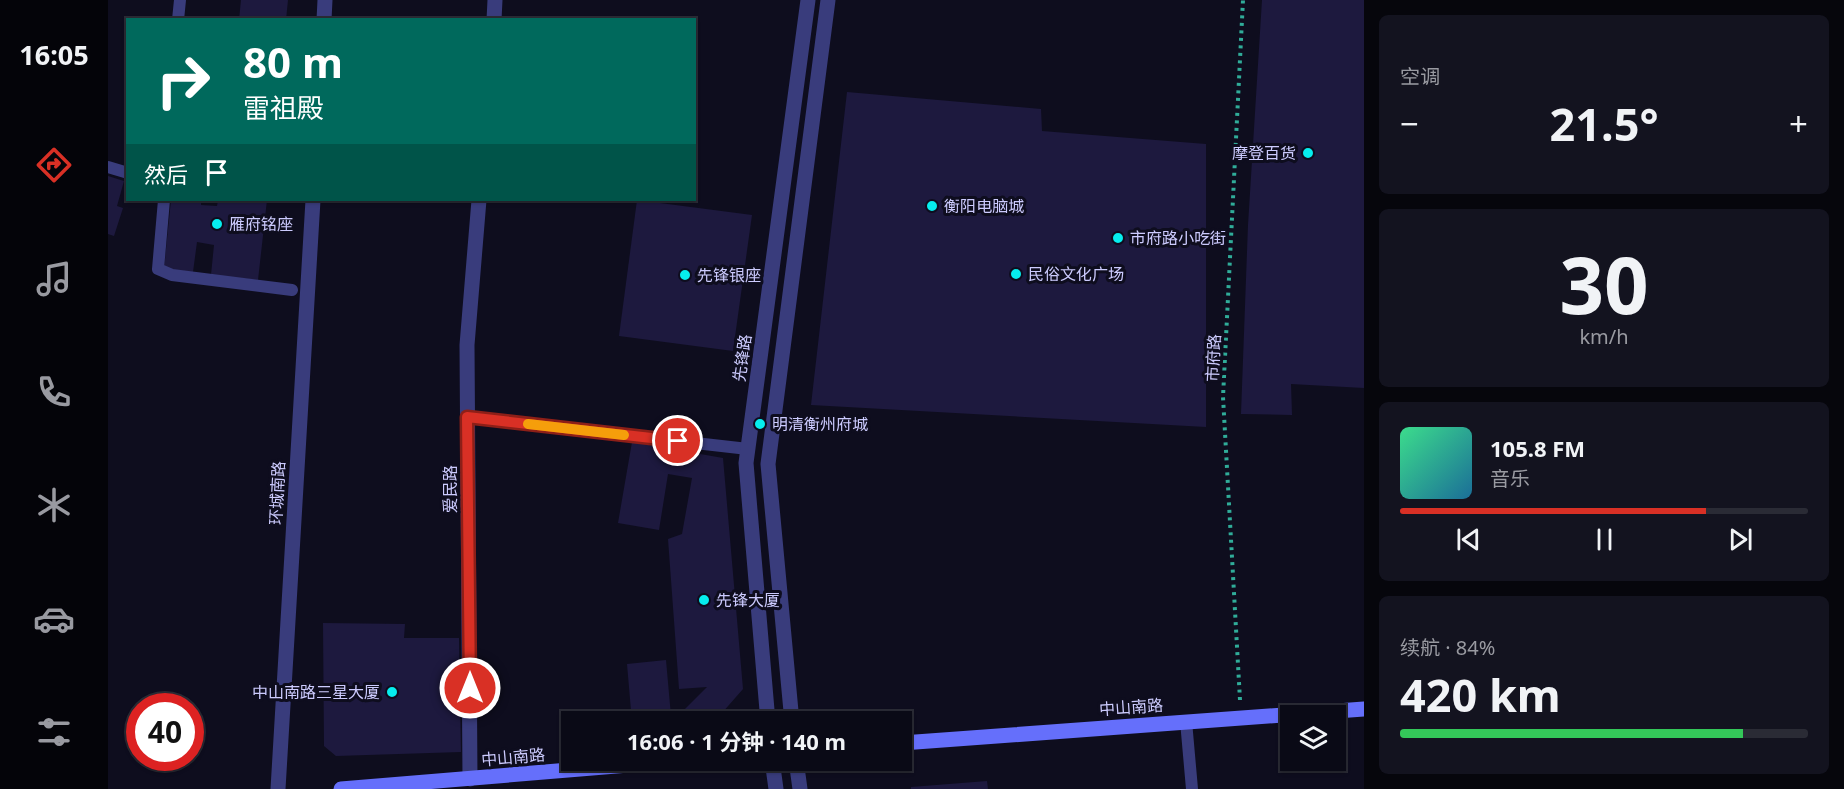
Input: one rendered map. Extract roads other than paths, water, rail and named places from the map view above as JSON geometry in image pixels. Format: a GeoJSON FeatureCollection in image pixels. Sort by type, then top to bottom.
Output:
{"type":"FeatureCollection","features":[{"type":"Feature","properties":{"kind":"main road","name":"中山南路"},"geometry":{"type":"LineString","coordinates":[[912,742],[1364,709]]}},
{"type":"Feature","properties":{"kind":"main road","name":"中山南路"},"geometry":{"type":"LineString","coordinates":[[340,789],[416,786],[562,771]]}},
{"type":"Feature","properties":{"kind":"street"},"geometry":{"type":"LineString","coordinates":[[324,18],[325,0]]}},
{"type":"Feature","properties":{"kind":"street"},"geometry":{"type":"LineString","coordinates":[[494,18],[495,0]]}},
{"type":"Feature","properties":{"kind":"street","name":"先锋路"},"geometry":{"type":"LineString","coordinates":[[767,711],[746,464],[808,0]]}},
{"type":"Feature","properties":{"kind":"street"},"geometry":{"type":"LineString","coordinates":[[791,711],[768,464],[828,0]]}},
{"type":"Feature","properties":{"kind":"street","name":"环城南路"},"geometry":{"type":"LineString","coordinates":[[278,789],[313,201]]}},
{"type":"Feature","properties":{"kind":"street","name":"爱民路"},"geometry":{"type":"LineString","coordinates":[[470,779],[467,345],[479,201]]}},
{"type":"Feature","properties":{"kind":"street"},"geometry":{"type":"LineString","coordinates":[[774,771],[776,789]]}},
{"type":"Feature","properties":{"kind":"street"},"geometry":{"type":"LineString","coordinates":[[798,771],[800,789]]}},
{"type":"Feature","properties":{"kind":"lane"},"geometry":{"type":"LineString","coordinates":[[178,18],[180,0]]}},
{"type":"Feature","properties":{"kind":"lane"},"geometry":{"type":"LineString","coordinates":[[108,167],[126,172]]}},
{"type":"Feature","properties":{"kind":"lane"},"geometry":{"type":"LineString","coordinates":[[164,201],[158,269],[172,275],[292,290]]}},
{"type":"Feature","properties":{"kind":"lane"},"geometry":{"type":"LineString","coordinates":[[467,417],[748,449]]}},
{"type":"Feature","properties":{"kind":"lane"},"geometry":{"type":"LineString","coordinates":[[1186,721],[1192,789]]}},
{"type":"Feature","properties":{"kind":"place","name":"摩登百货"},"geometry":{"type":"Point","coordinates":[1308,153]}},
{"type":"Feature","properties":{"kind":"place","name":"衡阳电脑城"},"geometry":{"type":"Point","coordinates":[932,206]}},
{"type":"Feature","properties":{"kind":"place","name":"雁府铭座"},"geometry":{"type":"Point","coordinates":[217,224]}},
{"type":"Feature","properties":{"kind":"place","name":"市府路小吃街"},"geometry":{"type":"Point","coordinates":[1118,238]}},
{"type":"Feature","properties":{"kind":"place","name":"民俗文化广场"},"geometry":{"type":"Point","coordinates":[1016,274]}},
{"type":"Feature","properties":{"kind":"place","name":"先锋银座"},"geometry":{"type":"Point","coordinates":[685,275]}},
{"type":"Feature","properties":{"kind":"place","name":"明清衡州府城"},"geometry":{"type":"Point","coordinates":[760,424]}},
{"type":"Feature","properties":{"kind":"place","name":"先锋大厦"},"geometry":{"type":"Point","coordinates":[704,600]}},
{"type":"Feature","properties":{"kind":"place","name":"中山南路三星大厦"},"geometry":{"type":"Point","coordinates":[392,692]}}]}
